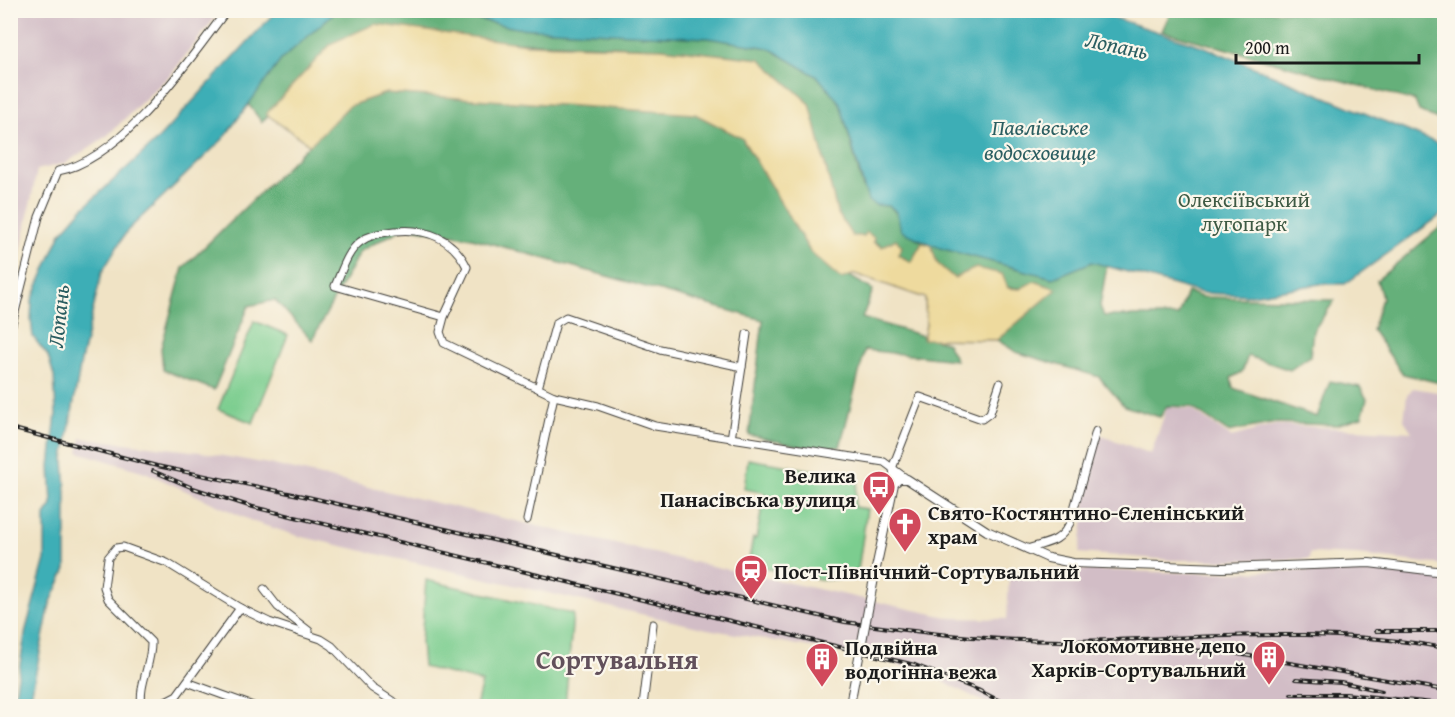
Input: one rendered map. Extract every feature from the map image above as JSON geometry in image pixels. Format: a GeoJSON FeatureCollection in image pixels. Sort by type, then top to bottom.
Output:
{"type":"FeatureCollection","features":[{"type":"Feature","properties":{"kind":"street"},"geometry":{"type":"LineString","coordinates":[[10,332],[39,218],[58,171],[90,159],[115,141],[169,87],[227,10]]}},
{"type":"Feature","properties":{"kind":"street"},"geometry":{"type":"LineString","coordinates":[[444,317],[335,286],[351,251],[375,234],[407,230],[436,235],[450,244],[461,255],[467,267],[444,317],[440,332],[444,343],[554,396],[597,406],[655,426],[843,455],[893,466],[907,479],[987,531],[1048,558],[1073,563],[1224,568],[1369,563],[1444,572]]}},
{"type":"Feature","properties":{"kind":"street"},"geometry":{"type":"LineString","coordinates":[[538,388],[556,323],[566,317],[660,349],[742,367]]}},
{"type":"Feature","properties":{"kind":"street"},"geometry":{"type":"LineString","coordinates":[[731,439],[747,334]]}},
{"type":"Feature","properties":{"kind":"street"},"geometry":{"type":"LineString","coordinates":[[850,706],[894,484],[893,466],[920,398],[982,419],[990,413],[1000,383]]}},
{"type":"Feature","properties":{"kind":"street"},"geometry":{"type":"LineString","coordinates":[[527,520],[554,396]]}},
{"type":"Feature","properties":{"kind":"street"},"geometry":{"type":"LineString","coordinates":[[1027,549],[1055,542],[1064,534],[1070,523],[1096,431]]}},
{"type":"Feature","properties":{"kind":"street"},"geometry":{"type":"LineString","coordinates":[[894,484],[899,479],[907,479]]}},
{"type":"Feature","properties":{"kind":"street"},"geometry":{"type":"LineString","coordinates":[[142,706],[140,694],[152,656],[151,642],[108,599],[104,587],[111,551],[123,547],[167,563],[240,608],[269,622],[313,635]]}},
{"type":"Feature","properties":{"kind":"street"},"geometry":{"type":"LineString","coordinates":[[264,589],[278,607],[313,635],[332,646],[372,688],[400,706]]}},
{"type":"Feature","properties":{"kind":"street"},"geometry":{"type":"LineString","coordinates":[[156,706],[177,695],[240,608]]}},
{"type":"Feature","properties":{"kind":"street"},"geometry":{"type":"LineString","coordinates":[[643,706],[653,624]]}},
{"type":"Feature","properties":{"kind":"street"},"geometry":{"type":"LineString","coordinates":[[188,681],[253,706]]}},
{"type":"Feature","properties":{"kind":"shaded area"},"geometry":{"type":"Polygon","coordinates":[[[11,10],[220,11],[172,73],[108,135],[66,163],[37,170],[15,281],[10,279],[11,10]]]}},
{"type":"Feature","properties":{"kind":"shaded area"},"geometry":{"type":"Polygon","coordinates":[[[1413,388],[1444,393],[1444,565],[1357,555],[1310,553],[1309,559],[1173,560],[1079,553],[1085,511],[1084,486],[1101,435],[1151,454],[1167,407],[1191,409],[1231,437],[1276,425],[1412,432],[1404,420],[1407,395],[1413,388]]]}},
{"type":"Feature","properties":{"kind":"shaded area"},"geometry":{"type":"Polygon","coordinates":[[[81,438],[200,452],[269,464],[684,560],[952,618],[1007,619],[1009,575],[1051,569],[1197,573],[1369,569],[1444,574],[1444,706],[992,706],[932,676],[879,659],[707,629],[298,536],[254,522],[145,472],[78,452],[81,438]]]}},
{"type":"Feature","properties":{"kind":"green space"},"geometry":{"type":"Polygon","coordinates":[[[336,11],[440,11],[516,28],[708,38],[769,48],[818,77],[840,103],[863,188],[876,205],[890,206],[918,240],[1053,278],[1092,262],[1107,265],[1100,306],[1104,316],[1178,316],[1187,292],[1202,297],[1335,300],[1313,331],[1310,356],[1290,370],[1248,356],[1242,372],[1231,378],[1233,388],[1317,417],[1330,381],[1360,387],[1367,399],[1362,417],[1336,425],[1275,423],[1228,432],[1191,407],[1167,406],[1160,417],[1124,406],[1099,377],[1016,352],[997,340],[1056,289],[1004,288],[963,282],[944,271],[922,243],[911,262],[864,236],[852,237],[837,212],[810,104],[760,59],[661,48],[511,42],[332,43],[262,122],[248,104],[281,60],[336,11]]]}},
{"type":"Feature","properties":{"kind":"green space"},"geometry":{"type":"Polygon","coordinates":[[[1171,11],[1444,11],[1444,122],[1419,111],[1415,101],[1162,31],[1171,11]]]}},
{"type":"Feature","properties":{"kind":"green space"},"geometry":{"type":"Polygon","coordinates":[[[386,93],[695,114],[742,138],[811,253],[873,290],[862,318],[947,343],[956,360],[865,350],[840,447],[803,447],[749,435],[763,320],[472,238],[406,227],[360,251],[312,340],[275,300],[249,306],[214,390],[163,370],[161,348],[183,268],[349,106],[386,93]]]}},
{"type":"Feature","properties":{"kind":"green space"},"geometry":{"type":"Polygon","coordinates":[[[1444,224],[1444,384],[1403,374],[1372,330],[1382,298],[1377,280],[1444,224]]]}},
{"type":"Feature","properties":{"kind":"green space"},"geometry":{"type":"Polygon","coordinates":[[[254,321],[288,335],[253,423],[218,409],[254,321]]]}},
{"type":"Feature","properties":{"kind":"green space"},"geometry":{"type":"Polygon","coordinates":[[[748,459],[858,478],[854,507],[867,509],[857,577],[824,580],[748,565],[753,538],[756,539],[765,493],[744,489],[748,459]]]}},
{"type":"Feature","properties":{"kind":"green space"},"geometry":{"type":"Polygon","coordinates":[[[426,580],[573,614],[565,706],[476,706],[482,682],[423,667],[421,641],[426,580]]]}},
{"type":"Feature","properties":{"kind":"sand"},"geometry":{"type":"Polygon","coordinates":[[[375,24],[526,44],[661,48],[760,59],[810,104],[837,212],[852,236],[864,236],[867,232],[874,238],[873,242],[882,247],[896,239],[902,247],[898,255],[911,262],[922,243],[931,245],[937,263],[954,278],[976,268],[1002,274],[1008,288],[1020,289],[1034,281],[1057,289],[997,340],[923,339],[926,325],[925,298],[855,274],[841,279],[811,253],[742,138],[695,114],[386,93],[349,106],[310,145],[266,114],[332,43],[375,24]]]}},
{"type":"Feature","properties":{"kind":"water","name":"Лопань"},"geometry":{"type":"Polygon","coordinates":[[[276,11],[336,11],[281,60],[223,139],[127,231],[102,272],[81,361],[64,459],[66,569],[50,604],[29,706],[13,706],[26,629],[45,559],[45,515],[52,505],[50,466],[56,414],[54,376],[48,356],[33,337],[32,300],[61,233],[82,209],[157,140],[276,11]]]}},
{"type":"Feature","properties":{"kind":"water","name":"Павлівське водосховище"},"geometry":{"type":"Polygon","coordinates":[[[440,11],[1093,11],[1205,47],[1444,146],[1444,213],[1345,284],[1320,284],[1252,295],[1202,293],[1092,262],[1053,278],[940,248],[901,231],[897,213],[890,206],[876,205],[868,201],[840,103],[818,77],[769,48],[708,38],[516,28],[440,11]]]}},
{"type":"Feature","properties":{"kind":"waterway"},"geometry":{"type":"LineString","coordinates":[[178,676],[184,679]]}},
{"type":"Feature","properties":{"kind":"railway"},"geometry":{"type":"LineString","coordinates":[[10,428],[157,466],[308,497],[845,622],[980,638],[1062,641],[1302,635],[1397,641],[1444,648]]}},
{"type":"Feature","properties":{"kind":"railway"},"geometry":{"type":"LineString","coordinates":[[153,471],[193,488],[249,506],[915,665],[978,690],[1010,706]]}},
{"type":"Feature","properties":{"kind":"railway"},"geometry":{"type":"LineString","coordinates":[[1376,631],[1444,631]]}},
{"type":"Feature","properties":{"kind":"railway"},"geometry":{"type":"LineString","coordinates":[[1112,646],[1227,652],[1444,690]]}},
{"type":"Feature","properties":{"kind":"railway"},"geometry":{"type":"LineString","coordinates":[[1296,679],[1341,682],[1382,691]]}},
{"type":"Feature","properties":{"kind":"railway"},"geometry":{"type":"LineString","coordinates":[[1291,694],[1346,694],[1444,704]]}},
{"type":"Feature","properties":{"kind":"place","name":"Велика Панасівська вулиця"},"geometry":{"type":"Point","coordinates":[879,516]}},
{"type":"Feature","properties":{"kind":"place","name":"Свято-Костянтино-Єленінський храм"},"geometry":{"type":"Point","coordinates":[905,553]}},
{"type":"Feature","properties":{"kind":"place","name":"Пост-Північний-Сортувальний"},"geometry":{"type":"Point","coordinates":[751,600]}},
{"type":"Feature","properties":{"kind":"place","name":"Локомотивне депо Харків-Сортувальний"},"geometry":{"type":"Point","coordinates":[1269,686]}},
{"type":"Feature","properties":{"kind":"place","name":"Подвійна водогінна вежа"},"geometry":{"type":"Point","coordinates":[822,688]}},
{"type":"Feature","properties":{"kind":"district","name":"Сортувальня"},"geometry":{"type":"Point","coordinates":[617,659]}},
{"type":"Feature","properties":{"kind":"park label","name":"Олексіївський лугопарк"},"geometry":{"type":"Point","coordinates":[1244,211]}}]}
